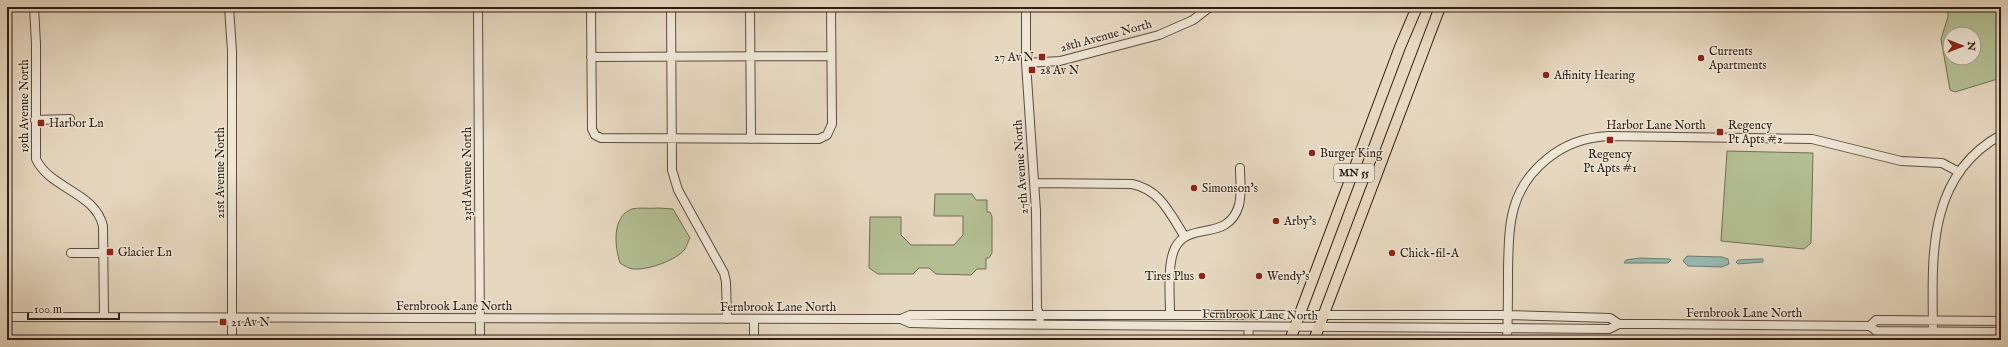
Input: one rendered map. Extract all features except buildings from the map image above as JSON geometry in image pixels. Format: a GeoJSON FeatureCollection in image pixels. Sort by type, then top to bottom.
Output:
{"type":"FeatureCollection","features":[{"type":"Feature","properties":{"kind":"main road","name":"MN 55"},"geometry":{"type":"LineString","coordinates":[[1290,340],[1400,47],[1417,7]]}},
{"type":"Feature","properties":{"kind":"main road","name":"MN 55"},"geometry":{"type":"LineString","coordinates":[[1314,340],[1440,7]]}},
{"type":"Feature","properties":{"kind":"street","name":"19th Avenue North"},"geometry":{"type":"LineString","coordinates":[[34,7],[36,44],[35,151],[39,166],[97,210],[103,226],[104,317]]}},
{"type":"Feature","properties":{"kind":"street","name":"21st Avenue North"},"geometry":{"type":"LineString","coordinates":[[228,7],[232,52],[232,340]]}},
{"type":"Feature","properties":{"kind":"street","name":"23rd Avenue North"},"geometry":{"type":"LineString","coordinates":[[478,7],[480,340]]}},
{"type":"Feature","properties":{"kind":"street"},"geometry":{"type":"LineString","coordinates":[[591,7],[592,129],[595,135],[601,138],[671,139],[819,139],[827,135],[832,124],[831,7]]}},
{"type":"Feature","properties":{"kind":"street"},"geometry":{"type":"LineString","coordinates":[[671,7],[672,170],[678,190],[724,273],[726,282],[728,319]]}},
{"type":"Feature","properties":{"kind":"street"},"geometry":{"type":"LineString","coordinates":[[750,7],[751,139]]}},
{"type":"Feature","properties":{"kind":"street","name":"27th Avenue North"},"geometry":{"type":"LineString","coordinates":[[1026,7],[1026,63],[1035,183],[1037,308],[1043,325]]}},
{"type":"Feature","properties":{"kind":"street","name":"28th Avenue North"},"geometry":{"type":"LineString","coordinates":[[1026,63],[1060,61],[1159,35],[1193,20],[1210,7]]}},
{"type":"Feature","properties":{"kind":"street"},"geometry":{"type":"LineString","coordinates":[[591,57],[831,56]]}},
{"type":"Feature","properties":{"kind":"street"},"geometry":{"type":"LineString","coordinates":[[35,120],[70,119]]}},
{"type":"Feature","properties":{"kind":"street"},"geometry":{"type":"LineString","coordinates":[[1933,336],[1934,247],[1936,224],[1947,192],[1959,172],[1978,151],[2001,135]]}},
{"type":"Feature","properties":{"kind":"street","name":"Harbor Lane North"},"geometry":{"type":"LineString","coordinates":[[1507,340],[1508,238],[1510,218],[1515,202],[1522,186],[1541,164],[1556,151],[1583,139],[1609,136],[1812,139],[1901,161],[1942,163],[1959,172]]}},
{"type":"Feature","properties":{"kind":"street"},"geometry":{"type":"LineString","coordinates":[[1170,315],[1172,255],[1176,247],[1185,237],[1196,232],[1214,230],[1230,220],[1239,204],[1240,168]]}},
{"type":"Feature","properties":{"kind":"street"},"geometry":{"type":"LineString","coordinates":[[1035,183],[1132,184],[1141,186],[1149,189],[1160,199],[1185,237]]}},
{"type":"Feature","properties":{"kind":"street"},"geometry":{"type":"LineString","coordinates":[[71,253],[103,253]]}},
{"type":"Feature","properties":{"kind":"street","name":"Fernbrook Lane North"},"geometry":{"type":"LineString","coordinates":[[7,317],[901,319],[910,315],[1324,314],[1508,315],[1610,318],[1619,324]]}},
{"type":"Feature","properties":{"kind":"street"},"geometry":{"type":"LineString","coordinates":[[754,319],[754,340]]}},
{"type":"Feature","properties":{"kind":"street","name":"Fernbrook Lane North"},"geometry":{"type":"LineString","coordinates":[[901,319],[910,323],[1508,329],[1609,329],[1619,324],[1870,326],[1876,331],[1933,336],[2001,332]]}},
{"type":"Feature","properties":{"kind":"street","name":"Fernbrook Lane North"},"geometry":{"type":"LineString","coordinates":[[1870,326],[1876,320],[2001,322]]}},
{"type":"Feature","properties":{"kind":"street"},"geometry":{"type":"LineString","coordinates":[[1248,340],[1249,327]]}},
{"type":"Feature","properties":{"kind":"green space"},"geometry":{"type":"Polygon","coordinates":[[[1948,7],[2001,7],[2001,78],[1955,92],[1950,90],[1946,66],[1982,66],[1982,26],[1945,26],[1948,17],[1948,7]]]}},
{"type":"Feature","properties":{"kind":"green space"},"geometry":{"type":"Polygon","coordinates":[[[1727,151],[1813,153],[1811,243],[1804,249],[1721,241],[1727,151]]]}},
{"type":"Feature","properties":{"kind":"green space"},"geometry":{"type":"Polygon","coordinates":[[[935,194],[972,194],[976,200],[987,200],[987,212],[990,212],[992,217],[992,253],[989,258],[986,258],[986,269],[977,269],[971,275],[936,274],[929,268],[919,268],[913,274],[878,274],[869,268],[870,217],[901,217],[901,235],[911,245],[954,245],[963,235],[963,216],[934,216],[935,194]]]}},
{"type":"Feature","properties":{"kind":"green space"},"geometry":{"type":"Polygon","coordinates":[[[638,208],[673,209],[690,238],[685,249],[676,257],[662,264],[647,268],[633,269],[620,263],[616,233],[618,225],[625,213],[632,209],[638,208]]]}},
{"type":"Feature","properties":{"kind":"water"},"geometry":{"type":"Polygon","coordinates":[[[1687,256],[1722,257],[1728,259],[1729,264],[1722,267],[1688,266],[1683,261],[1687,256]]]}},
{"type":"Feature","properties":{"kind":"water"},"geometry":{"type":"Polygon","coordinates":[[[1640,258],[1671,260],[1668,263],[1624,263],[1626,260],[1640,258]]]}},
{"type":"Feature","properties":{"kind":"water"},"geometry":{"type":"Polygon","coordinates":[[[1763,259],[1763,262],[1738,264],[1736,262],[1738,260],[1763,259]]]}},
{"type":"Feature","properties":{"kind":"place","name":"27 Av N"},"geometry":{"type":"Point","coordinates":[1042,57]}},
{"type":"Feature","properties":{"kind":"place","name":"Currents Apartments"},"geometry":{"type":"Point","coordinates":[1701,58]}},
{"type":"Feature","properties":{"kind":"place","name":"28 Av N"},"geometry":{"type":"Point","coordinates":[1032,70]}},
{"type":"Feature","properties":{"kind":"place","name":"Affinity Hearing"},"geometry":{"type":"Point","coordinates":[1546,75]}},
{"type":"Feature","properties":{"kind":"place","name":"Harbor Ln"},"geometry":{"type":"Point","coordinates":[41,123]}},
{"type":"Feature","properties":{"kind":"place","name":"Regency Pt Apts #2"},"geometry":{"type":"Point","coordinates":[1720,132]}},
{"type":"Feature","properties":{"kind":"place","name":"Regency Pt Apts #1"},"geometry":{"type":"Point","coordinates":[1610,140]}},
{"type":"Feature","properties":{"kind":"place","name":"Burger King"},"geometry":{"type":"Point","coordinates":[1312,153]}},
{"type":"Feature","properties":{"kind":"place","name":"Simonson's"},"geometry":{"type":"Point","coordinates":[1194,188]}},
{"type":"Feature","properties":{"kind":"place","name":"Arby's"},"geometry":{"type":"Point","coordinates":[1276,221]}},
{"type":"Feature","properties":{"kind":"place","name":"Glacier Ln"},"geometry":{"type":"Point","coordinates":[110,252]}},
{"type":"Feature","properties":{"kind":"place","name":"Chick-fil-A"},"geometry":{"type":"Point","coordinates":[1392,253]}},
{"type":"Feature","properties":{"kind":"place","name":"Tires Plus"},"geometry":{"type":"Point","coordinates":[1202,276]}},
{"type":"Feature","properties":{"kind":"place","name":"Wendy's"},"geometry":{"type":"Point","coordinates":[1259,276]}},
{"type":"Feature","properties":{"kind":"place","name":"21 Av N"},"geometry":{"type":"Point","coordinates":[223,322]}}]}
